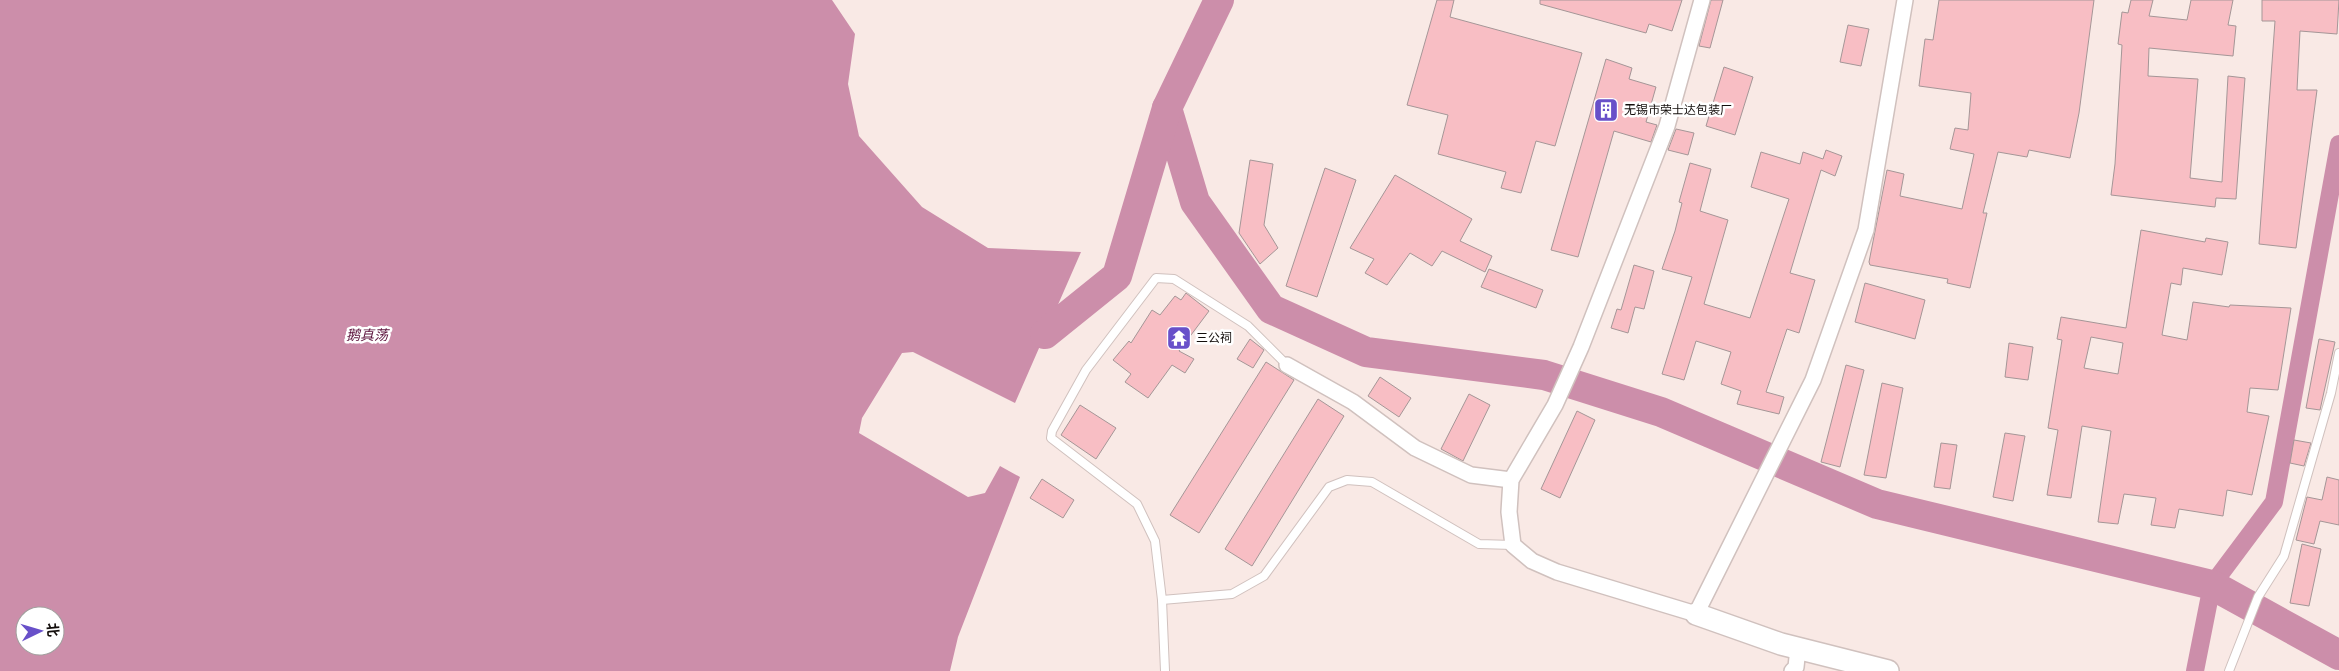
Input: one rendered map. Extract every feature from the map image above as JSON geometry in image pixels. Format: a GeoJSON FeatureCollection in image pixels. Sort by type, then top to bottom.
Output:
{"type":"FeatureCollection","features":[{"type":"Feature","properties":{"kind":"street"},"geometry":{"type":"LineString","coordinates":[[1702,0],[1667,126],[1581,347],[1555,405],[1510,480],[1509,512],[1514,544],[1532,561],[1557,572],[1696,614],[1798,648],[1888,671]]}},
{"type":"Feature","properties":{"kind":"street"},"geometry":{"type":"LineString","coordinates":[[1696,614],[1813,380],[1866,230],[1905,0]]}},
{"type":"Feature","properties":{"kind":"street"},"geometry":{"type":"LineString","coordinates":[[1287,365],[1353,402],[1415,448],[1471,475],[1510,480]]}},
{"type":"Feature","properties":{"kind":"street"},"geometry":{"type":"LineString","coordinates":[[1792,671],[1796,667],[1798,648]]}},
{"type":"Feature","properties":{"kind":"lane"},"geometry":{"type":"LineString","coordinates":[[1165,671],[1162,600],[1155,541],[1137,504],[1051,438],[1052,431],[1086,370],[1156,278],[1174,279],[1248,326],[1287,365]]}},
{"type":"Feature","properties":{"kind":"lane"},"geometry":{"type":"LineString","coordinates":[[2229,671],[2258,596],[2284,556],[2331,393],[2339,353]]}},
{"type":"Feature","properties":{"kind":"lane"},"geometry":{"type":"LineString","coordinates":[[1162,600],[1232,594],[1264,576],[1329,487],[1347,480],[1372,482],[1479,544],[1514,544]]}},
{"type":"Feature","properties":{"kind":"water","name":"鹅真荡"},"geometry":{"type":"Polygon","coordinates":[[[0,0],[832,0],[855,34],[848,84],[859,136],[922,207],[988,248],[1081,252],[1015,403],[913,352],[902,353],[862,418],[859,433],[968,497],[985,493],[1000,466],[1020,477],[958,637],[950,671],[0,671],[0,0]]]}},
{"type":"Feature","properties":{"kind":"building"},"geometry":{"type":"Polygon","coordinates":[[[1437,0],[1454,0],[1450,17],[1582,53],[1555,146],[1536,141],[1521,193],[1501,188],[1506,172],[1438,154],[1448,115],[1407,105],[1437,0]]]}},
{"type":"Feature","properties":{"kind":"building"},"geometry":{"type":"Polygon","coordinates":[[[1540,0],[1682,0],[1672,31],[1649,24],[1646,33],[1540,4],[1540,0]]]}},
{"type":"Feature","properties":{"kind":"building"},"geometry":{"type":"Polygon","coordinates":[[[1711,0],[1723,0],[1710,48],[1699,46],[1711,0]]]}},
{"type":"Feature","properties":{"kind":"building"},"geometry":{"type":"Polygon","coordinates":[[[1939,0],[2094,0],[2079,113],[2070,158],[2029,150],[2027,157],[1998,152],[1983,213],[1987,213],[1970,288],[1947,283],[1948,279],[1870,265],[1869,262],[1887,170],[1904,174],[1900,196],[1962,209],[1974,154],[1950,149],[1955,128],[1968,130],[1971,93],[1919,86],[1925,39],[1933,40],[1939,0]]]}},
{"type":"Feature","properties":{"kind":"building"},"geometry":{"type":"Polygon","coordinates":[[[2131,0],[2153,0],[2149,16],[2187,20],[2191,0],[2233,0],[2228,25],[2236,26],[2233,56],[2149,48],[2148,76],[2198,79],[2190,178],[2222,182],[2228,76],[2245,78],[2236,199],[2216,198],[2215,207],[2111,195],[2115,164],[2122,45],[2118,44],[2122,12],[2128,13],[2131,0]]]}},
{"type":"Feature","properties":{"kind":"building"},"geometry":{"type":"Polygon","coordinates":[[[2262,0],[2339,0],[2337,34],[2300,31],[2297,90],[2317,90],[2296,248],[2259,244],[2275,21],[2262,21],[2262,0]]]}},
{"type":"Feature","properties":{"kind":"building"},"geometry":{"type":"Polygon","coordinates":[[[1848,25],[1869,29],[1861,66],[1840,62],[1848,25]]]}},
{"type":"Feature","properties":{"kind":"building"},"geometry":{"type":"Polygon","coordinates":[[[1606,59],[1632,68],[1629,79],[1656,87],[1646,122],[1657,125],[1651,142],[1614,131],[1578,257],[1551,250],[1606,59]]]}},
{"type":"Feature","properties":{"kind":"building"},"geometry":{"type":"Polygon","coordinates":[[[1724,67],[1753,77],[1735,135],[1706,126],[1724,67]]]}},
{"type":"Feature","properties":{"kind":"building"},"geometry":{"type":"Polygon","coordinates":[[[1676,129],[1694,133],[1688,155],[1668,150],[1676,129]]]}},
{"type":"Feature","properties":{"kind":"building"},"geometry":{"type":"Polygon","coordinates":[[[1826,150],[1842,156],[1835,176],[1821,170],[1790,273],[1815,280],[1799,333],[1787,329],[1766,392],[1784,397],[1779,414],[1737,404],[1741,391],[1721,384],[1731,352],[1696,341],[1684,380],[1662,374],[1692,277],[1662,269],[1675,231],[1682,203],[1679,202],[1690,163],[1711,169],[1700,211],[1728,220],[1704,304],[1750,318],[1789,199],[1751,187],[1761,152],[1800,164],[1803,152],[1823,159],[1826,150]]]}},
{"type":"Feature","properties":{"kind":"building"},"geometry":{"type":"Polygon","coordinates":[[[1250,160],[1273,164],[1264,225],[1278,248],[1260,264],[1239,233],[1250,160]]]}},
{"type":"Feature","properties":{"kind":"building"},"geometry":{"type":"Polygon","coordinates":[[[1325,168],[1356,180],[1317,297],[1286,286],[1325,168]]]}},
{"type":"Feature","properties":{"kind":"building"},"geometry":{"type":"Polygon","coordinates":[[[1395,175],[1472,219],[1460,241],[1492,256],[1485,272],[1442,251],[1432,266],[1410,253],[1387,285],[1365,273],[1374,259],[1350,248],[1395,175]]]}},
{"type":"Feature","properties":{"kind":"building"},"geometry":{"type":"Polygon","coordinates":[[[2141,230],[2205,242],[2206,238],[2228,242],[2222,275],[2183,268],[2181,285],[2171,283],[2162,335],[2187,340],[2193,302],[2229,307],[2230,305],[2291,308],[2278,390],[2250,388],[2247,412],[2269,416],[2252,495],[2227,490],[2223,516],[2179,509],[2175,528],[2151,525],[2156,498],[2124,494],[2118,524],[2098,522],[2111,431],[2082,426],[2071,498],[2047,495],[2058,430],[2048,428],[2062,340],[2057,339],[2061,317],[2126,328],[2141,230]],[[2091,337],[2084,368],[2118,374],[2123,343],[2091,337]]]}},
{"type":"Feature","properties":{"kind":"building"},"geometry":{"type":"Polygon","coordinates":[[[1634,265],[1654,271],[1644,309],[1635,307],[1628,333],[1611,328],[1617,309],[1621,310],[1634,265]]]}},
{"type":"Feature","properties":{"kind":"building"},"geometry":{"type":"Polygon","coordinates":[[[1489,269],[1543,290],[1536,308],[1481,287],[1489,269]]]}},
{"type":"Feature","properties":{"kind":"building"},"geometry":{"type":"Polygon","coordinates":[[[1865,283],[1925,300],[1915,339],[1855,322],[1865,283]]]}},
{"type":"Feature","properties":{"kind":"building"},"geometry":{"type":"Polygon","coordinates":[[[1186,293],[1209,311],[1179,351],[1194,359],[1185,373],[1172,365],[1148,398],[1125,382],[1131,374],[1113,360],[1129,341],[1131,343],[1152,310],[1160,315],[1175,296],[1181,300],[1186,293]]]}},
{"type":"Feature","properties":{"kind":"building"},"geometry":{"type":"Polygon","coordinates":[[[1250,339],[1264,350],[1253,368],[1237,359],[1250,339]]]}},
{"type":"Feature","properties":{"kind":"building"},"geometry":{"type":"Polygon","coordinates":[[[2319,339],[2335,342],[2320,410],[2306,408],[2319,339]]]}},
{"type":"Feature","properties":{"kind":"building"},"geometry":{"type":"Polygon","coordinates":[[[2009,343],[2033,347],[2028,380],[2005,377],[2009,343]]]}},
{"type":"Feature","properties":{"kind":"building"},"geometry":{"type":"Polygon","coordinates":[[[1266,362],[1294,380],[1199,533],[1170,515],[1266,362]]]}},
{"type":"Feature","properties":{"kind":"building"},"geometry":{"type":"Polygon","coordinates":[[[1846,365],[1864,370],[1840,467],[1821,462],[1846,365]]]}},
{"type":"Feature","properties":{"kind":"building"},"geometry":{"type":"Polygon","coordinates":[[[1380,377],[1411,398],[1399,417],[1368,396],[1380,377]]]}},
{"type":"Feature","properties":{"kind":"building"},"geometry":{"type":"Polygon","coordinates":[[[1882,383],[1903,388],[1886,478],[1864,475],[1882,383]]]}},
{"type":"Feature","properties":{"kind":"building"},"geometry":{"type":"Polygon","coordinates":[[[1469,394],[1490,405],[1463,461],[1441,449],[1469,394]]]}},
{"type":"Feature","properties":{"kind":"building"},"geometry":{"type":"Polygon","coordinates":[[[1318,399],[1344,416],[1252,566],[1225,549],[1318,399]]]}},
{"type":"Feature","properties":{"kind":"building"},"geometry":{"type":"Polygon","coordinates":[[[1080,405],[1116,428],[1096,459],[1061,435],[1080,405]]]}},
{"type":"Feature","properties":{"kind":"building"},"geometry":{"type":"Polygon","coordinates":[[[1577,411],[1595,420],[1560,498],[1541,489],[1577,411]]]}},
{"type":"Feature","properties":{"kind":"building"},"geometry":{"type":"Polygon","coordinates":[[[2005,433],[2025,436],[2013,501],[1993,497],[2005,433]]]}},
{"type":"Feature","properties":{"kind":"building"},"geometry":{"type":"Polygon","coordinates":[[[2294,440],[2311,443],[2304,466],[2290,463],[2294,440]]]}},
{"type":"Feature","properties":{"kind":"building"},"geometry":{"type":"Polygon","coordinates":[[[1941,443],[1957,445],[1950,489],[1934,487],[1941,443]]]}},
{"type":"Feature","properties":{"kind":"building"},"geometry":{"type":"Polygon","coordinates":[[[2327,477],[2339,480],[2339,525],[2320,521],[2314,544],[2296,540],[2307,497],[2322,500],[2327,477]]]}},
{"type":"Feature","properties":{"kind":"building"},"geometry":{"type":"Polygon","coordinates":[[[1042,479],[1074,500],[1063,518],[1030,498],[1042,479]]]}},
{"type":"Feature","properties":{"kind":"building"},"geometry":{"type":"Polygon","coordinates":[[[2302,544],[2321,549],[2309,606],[2290,603],[2302,544]]]}},
{"type":"Feature","properties":{"kind":"waterway"},"geometry":{"type":"LineString","coordinates":[[1045,334],[1117,276],[1167,108],[1219,0]]}},
{"type":"Feature","properties":{"kind":"waterway"},"geometry":{"type":"LineString","coordinates":[[1167,108],[1195,202],[1271,309],[1366,352],[1544,375],[1661,412],[1877,504],[2212,585],[2339,655]]}},
{"type":"Feature","properties":{"kind":"waterway"},"geometry":{"type":"LineString","coordinates":[[2195,671],[2212,585],[2274,502],[2339,144]]}},
{"type":"Feature","properties":{"kind":"place","name":"无锡市荣士达包装厂"},"geometry":{"type":"Point","coordinates":[1606,110]}},
{"type":"Feature","properties":{"kind":"place","name":"三公祠"},"geometry":{"type":"Point","coordinates":[1179,338]}}]}
